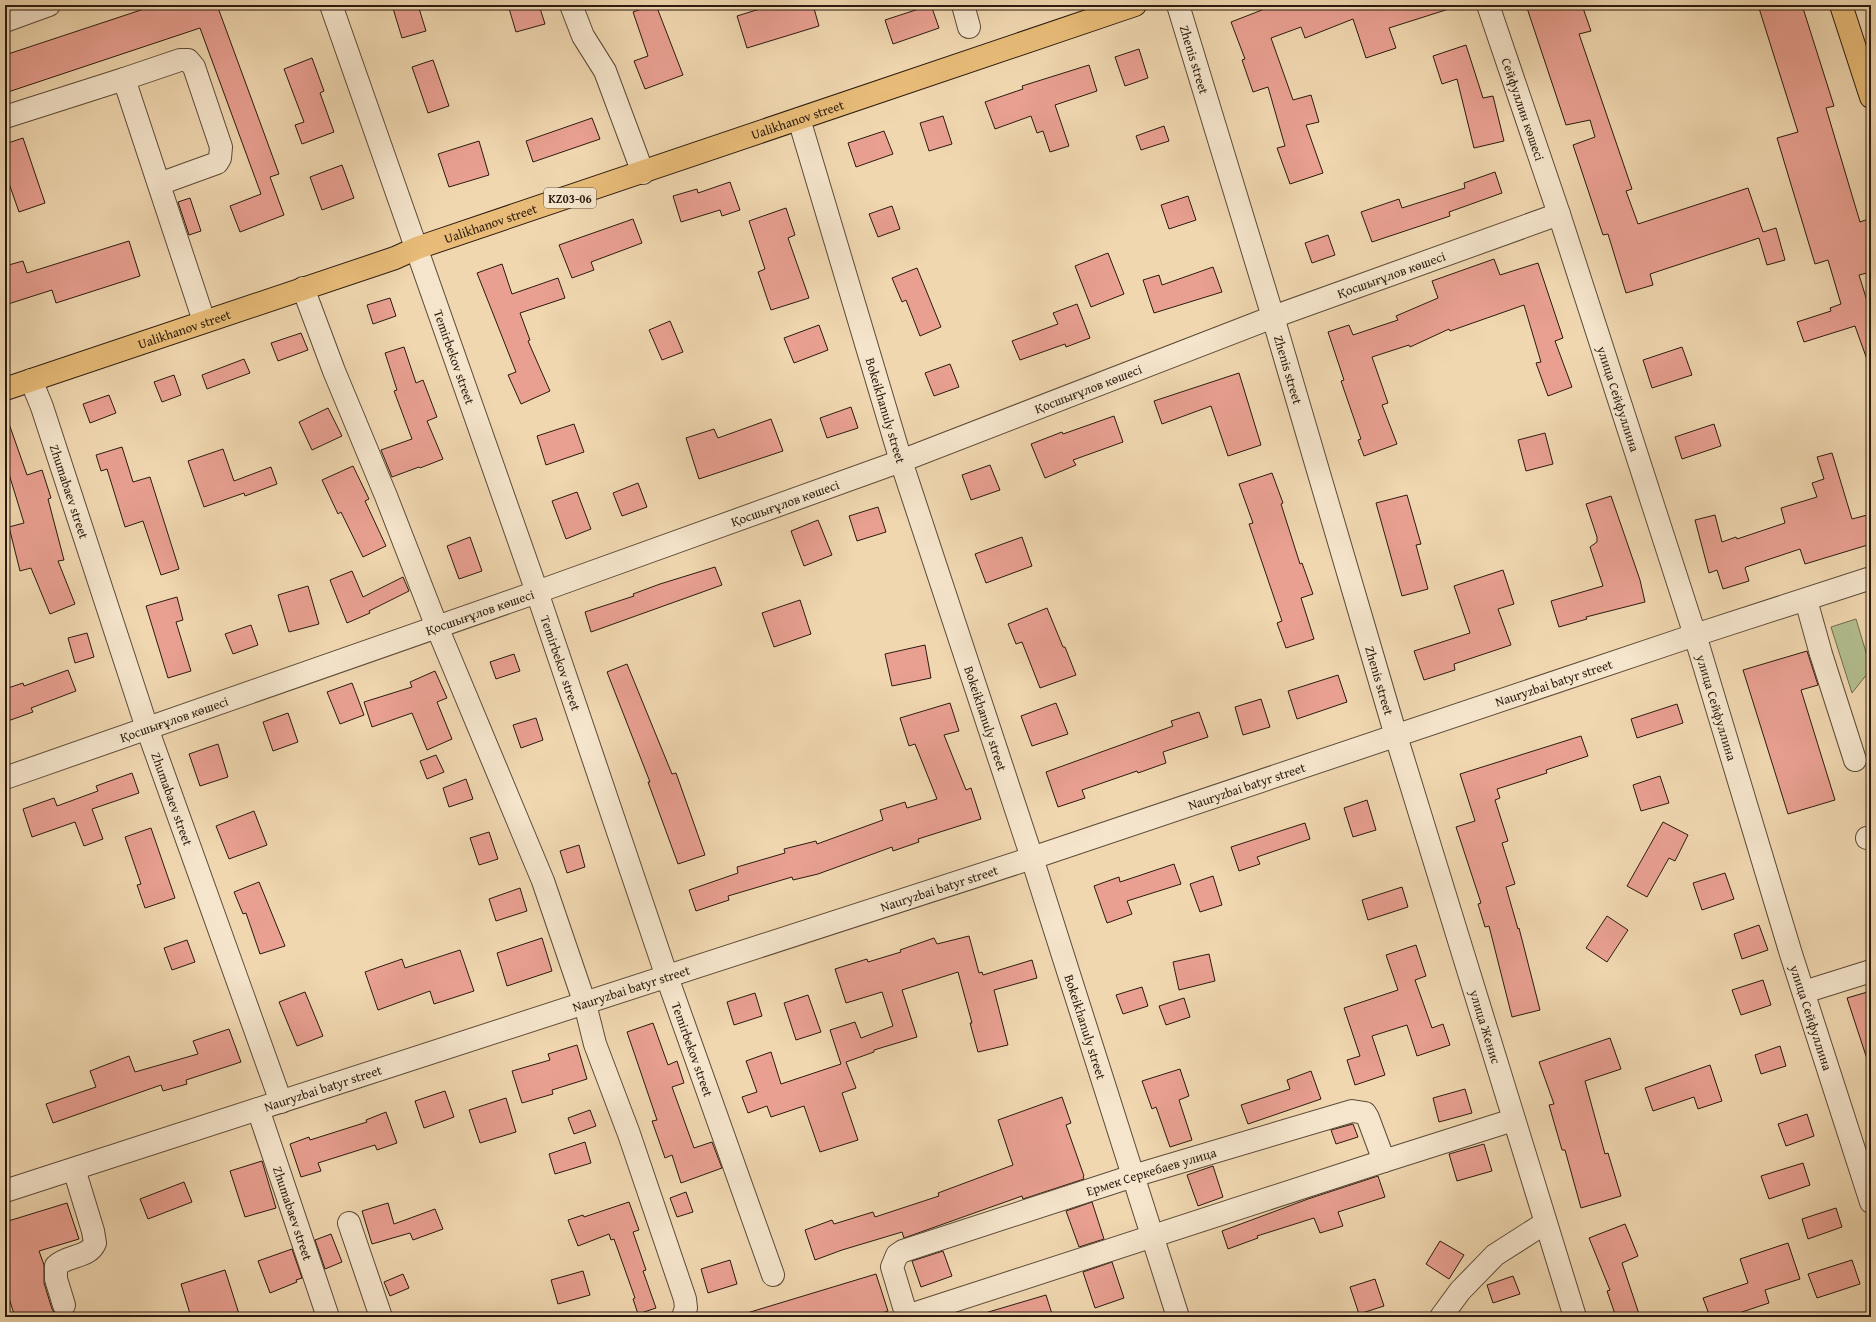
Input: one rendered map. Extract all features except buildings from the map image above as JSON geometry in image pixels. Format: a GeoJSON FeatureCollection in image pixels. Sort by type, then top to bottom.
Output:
{"type":"FeatureCollection","features":[{"type":"Feature","properties":{"kind":"main road","name":"Ualikhanov street"},"geometry":{"type":"LineString","coordinates":[[5,388],[395,258],[418,248],[1135,5]]}},
{"type":"Feature","properties":{"kind":"main road"},"geometry":{"type":"LineString","coordinates":[[1841,5],[1871,97]]}},
{"type":"Feature","properties":{"kind":"street"},"geometry":{"type":"LineString","coordinates":[[5,21],[49,5]]}},
{"type":"Feature","properties":{"kind":"street","name":"Temirbekov street"},"geometry":{"type":"LineString","coordinates":[[331,5],[404,215],[418,248],[668,977],[773,1275]]}},
{"type":"Feature","properties":{"kind":"street"},"geometry":{"type":"LineString","coordinates":[[571,5],[583,36],[605,71],[643,173]]}},
{"type":"Feature","properties":{"kind":"street"},"geometry":{"type":"LineString","coordinates":[[963,5],[969,27]]}},
{"type":"Feature","properties":{"kind":"street","name":"Zhenis street"},"geometry":{"type":"LineString","coordinates":[[1178,5],[1274,317],[1396,736]]}},
{"type":"Feature","properties":{"kind":"street","name":"Сейфуллин көшесі"},"geometry":{"type":"LineString","coordinates":[[1488,5],[1559,214]]}},
{"type":"Feature","properties":{"kind":"street"},"geometry":{"type":"LineString","coordinates":[[5,117],[180,60],[188,60],[194,67],[221,147],[220,158],[217,163],[159,184]]}},
{"type":"Feature","properties":{"kind":"street"},"geometry":{"type":"LineString","coordinates":[[124,79],[204,321]]}},
{"type":"Feature","properties":{"kind":"street","name":"Bokeikhanuly street"},"geometry":{"type":"LineString","coordinates":[[799,119],[901,461],[1032,858],[1178,1317]]}},
{"type":"Feature","properties":{"kind":"street","name":"Қосшығұлов көшесі"},"geometry":{"type":"LineString","coordinates":[[5,778],[537,592],[901,461],[1274,317],[1559,214]]}},
{"type":"Feature","properties":{"kind":"street","name":"улица Сейфуллина"},"geometry":{"type":"LineString","coordinates":[[1559,214],[1695,635],[1804,992],[1871,1202]]}},
{"type":"Feature","properties":{"kind":"street"},"geometry":{"type":"LineString","coordinates":[[303,288],[334,371],[386,496],[437,627],[543,881],[584,1004],[595,1044],[629,1134],[685,1299],[686,1308],[683,1316]]}},
{"type":"Feature","properties":{"kind":"street","name":"Zhumabaev street"},"geometry":{"type":"LineString","coordinates":[[31,380],[42,407],[146,728],[281,1102]]}},
{"type":"Feature","properties":{"kind":"street","name":"Nauryzbai batyr street"},"geometry":{"type":"LineString","coordinates":[[5,1191],[1032,858],[1695,635],[1871,578]]}},
{"type":"Feature","properties":{"kind":"street"},"geometry":{"type":"LineString","coordinates":[[1806,600],[1821,654],[1856,760]]}},
{"type":"Feature","properties":{"kind":"street","name":"улица Женис"},"geometry":{"type":"LineString","coordinates":[[1396,736],[1513,1120],[1575,1317]]}},
{"type":"Feature","properties":{"kind":"street"},"geometry":{"type":"LineString","coordinates":[[1804,992],[1871,970]]}},
{"type":"Feature","properties":{"kind":"street","name":"Zhumabaev street"},"geometry":{"type":"LineString","coordinates":[[258,1110],[328,1317]]}},
{"type":"Feature","properties":{"kind":"street","name":"Ермек Серкебаев улица"},"geometry":{"type":"LineString","coordinates":[[907,1316],[894,1273],[893,1261],[897,1255],[903,1251],[1134,1176],[1352,1111],[1365,1113],[1384,1161]]}},
{"type":"Feature","properties":{"kind":"street"},"geometry":{"type":"LineString","coordinates":[[907,1316],[1152,1235],[1513,1120]]}},
{"type":"Feature","properties":{"kind":"street"},"geometry":{"type":"LineString","coordinates":[[64,1305],[56,1279],[56,1266],[60,1262],[88,1252],[95,1242],[74,1169]]}},
{"type":"Feature","properties":{"kind":"street"},"geometry":{"type":"LineString","coordinates":[[349,1223],[381,1317]]}},
{"type":"Feature","properties":{"kind":"street"},"geometry":{"type":"LineString","coordinates":[[1441,1317],[1460,1290],[1494,1255],[1545,1223]]}},
{"type":"Feature","properties":{"kind":"green space"},"geometry":{"type":"Polygon","coordinates":[[[1856,619],[1871,669],[1852,693],[1831,627],[1856,619]]]}}]}
